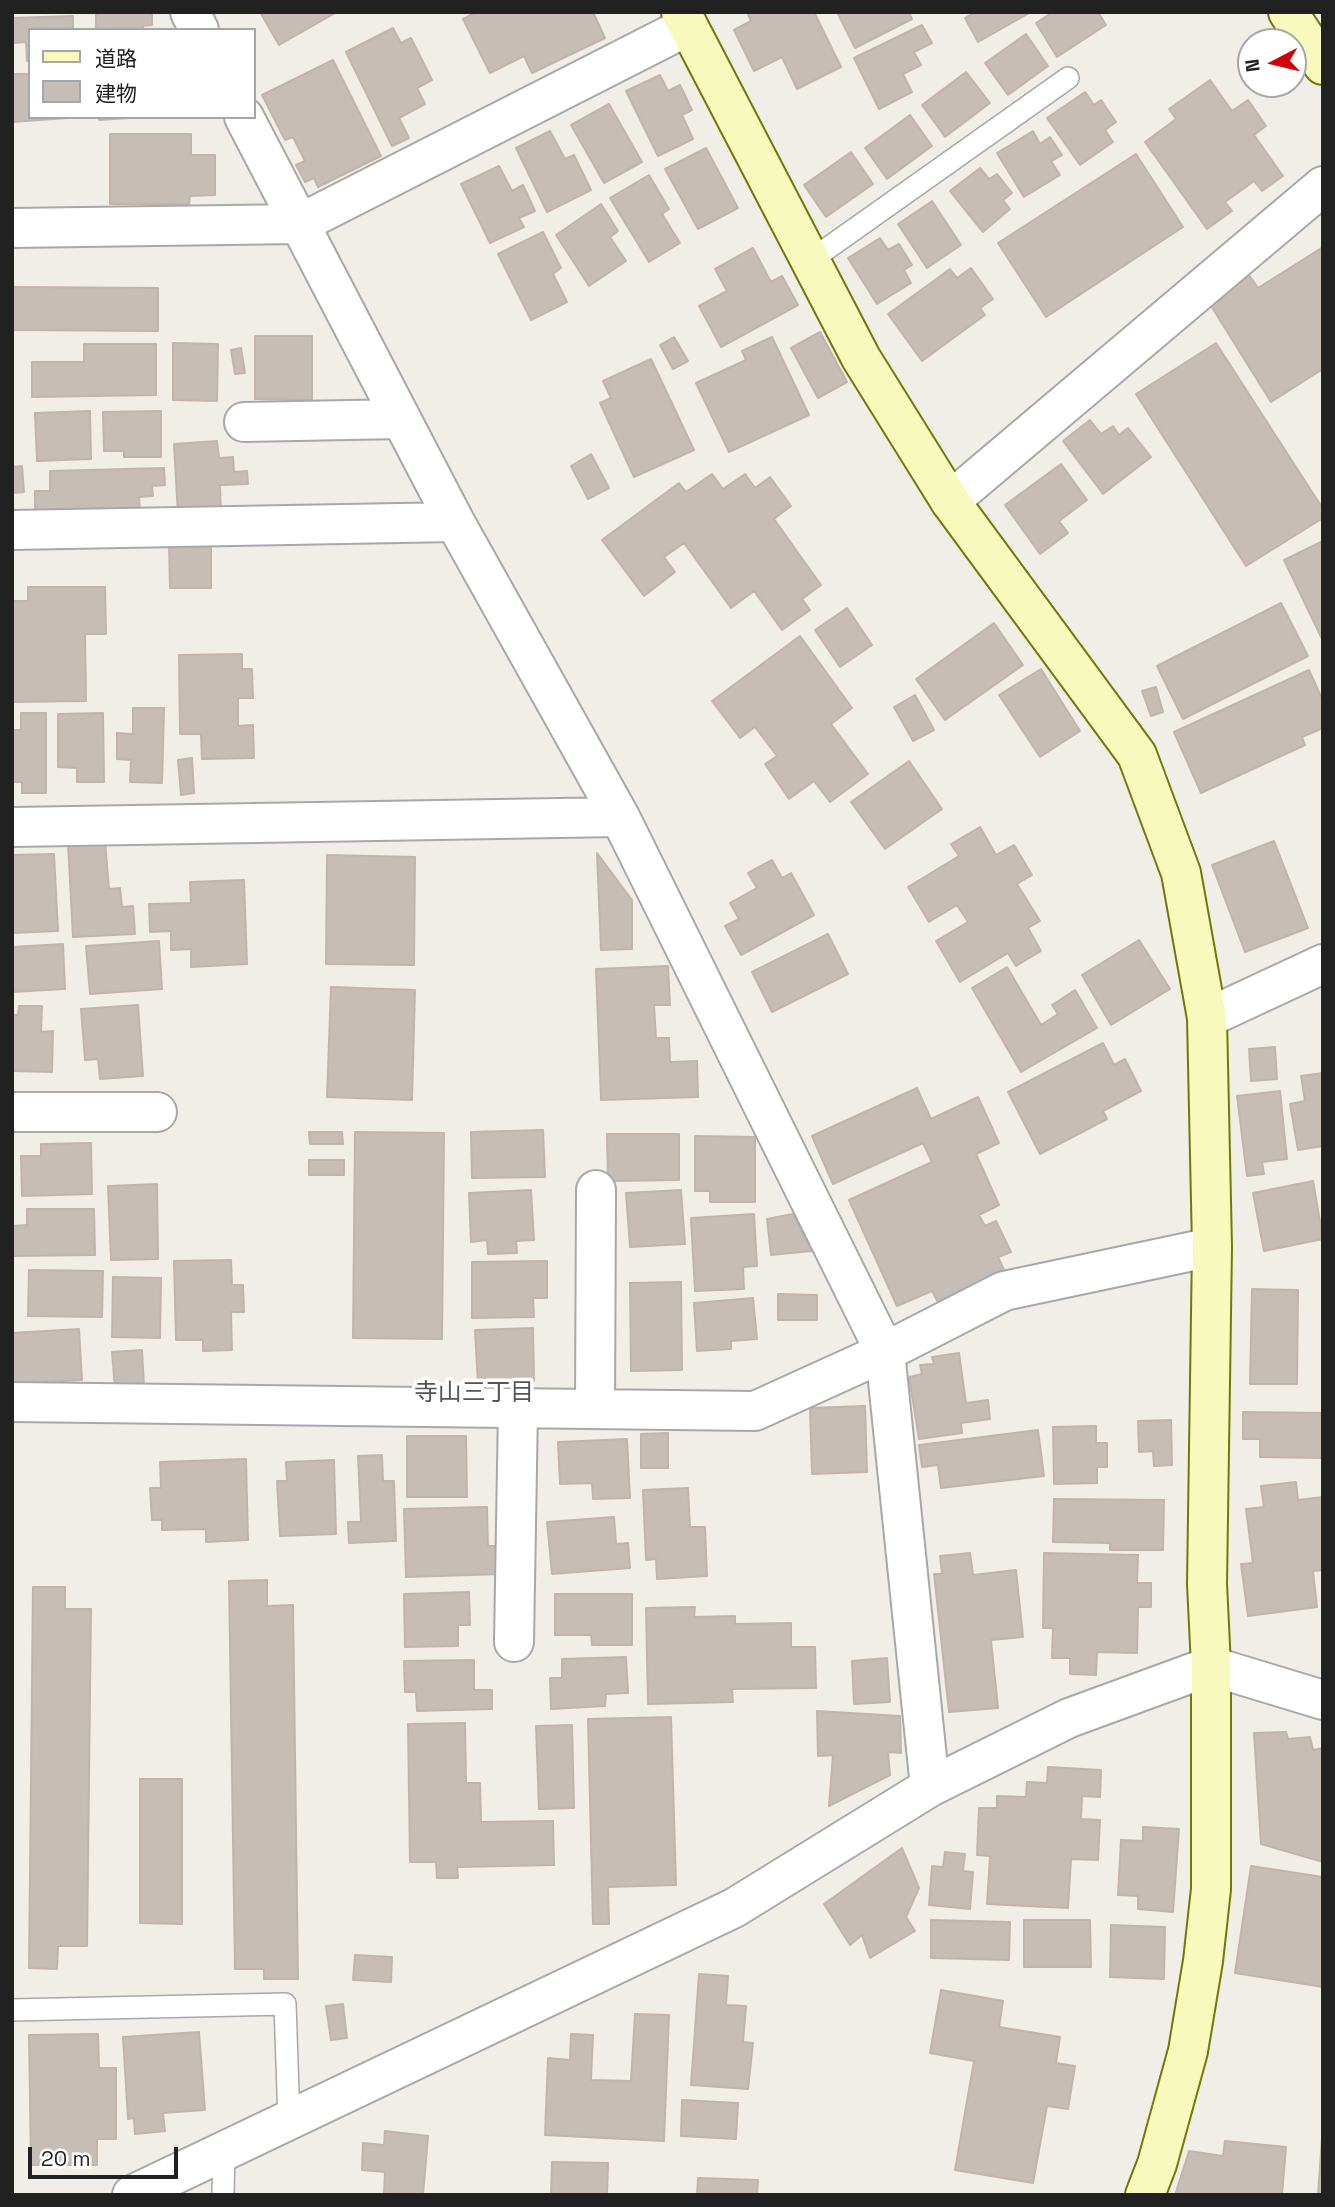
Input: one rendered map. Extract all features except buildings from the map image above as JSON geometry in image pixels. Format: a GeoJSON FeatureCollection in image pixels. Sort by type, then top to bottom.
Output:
{"type":"FeatureCollection","features":[{"type":"Feature","properties":{"kind":"street"},"geometry":{"type":"LineString","coordinates":[[190,12],[198,28]]}},
{"type":"Feature","properties":{"kind":"street"},"geometry":{"type":"LineString","coordinates":[[1288,12],[1323,65]]}},
{"type":"Feature","properties":{"kind":"street"},"geometry":{"type":"LineString","coordinates":[[12,228],[299,223],[685,19],[861,358],[950,501],[1137,755],[1181,873],[1207,1018],[1212,1247],[1207,1584],[1211,1666],[1211,1889],[1203,1961],[1188,2051],[1157,2164],[1145,2195]]}},
{"type":"Feature","properties":{"kind":"street"},"geometry":{"type":"LineString","coordinates":[[245,119],[455,522],[621,817],[885,1352],[930,1787]]}},
{"type":"Feature","properties":{"kind":"street"},"geometry":{"type":"LineString","coordinates":[[950,501],[1323,186]]}},
{"type":"Feature","properties":{"kind":"street"},"geometry":{"type":"LineString","coordinates":[[244,422],[401,419]]}},
{"type":"Feature","properties":{"kind":"street"},"geometry":{"type":"LineString","coordinates":[[12,530],[455,522]]}},
{"type":"Feature","properties":{"kind":"street"},"geometry":{"type":"LineString","coordinates":[[12,827],[621,817]]}},
{"type":"Feature","properties":{"kind":"street"},"geometry":{"type":"LineString","coordinates":[[1207,1018],[1323,964]]}},
{"type":"Feature","properties":{"kind":"street"},"geometry":{"type":"LineString","coordinates":[[12,1112],[157,1112]]}},
{"type":"Feature","properties":{"kind":"street"},"geometry":{"type":"LineString","coordinates":[[595,1409],[596,1190]]}},
{"type":"Feature","properties":{"kind":"street"},"geometry":{"type":"LineString","coordinates":[[12,1402],[755,1411],[885,1352],[1004,1291],[1212,1247]]}},
{"type":"Feature","properties":{"kind":"street"},"geometry":{"type":"LineString","coordinates":[[514,1642],[518,1408]]}},
{"type":"Feature","properties":{"kind":"street"},"geometry":{"type":"LineString","coordinates":[[132,2195],[734,1908],[930,1787],[1069,1717],[1211,1666],[1323,1700]]}},
{"type":"Feature","properties":{"kind":"lane"},"geometry":{"type":"LineString","coordinates":[[811,260],[1068,78]]}},
{"type":"Feature","properties":{"kind":"lane"},"geometry":{"type":"LineString","coordinates":[[12,2010],[285,2004],[289,2121]]}},
{"type":"Feature","properties":{"kind":"lane"},"geometry":{"type":"LineString","coordinates":[[223,2195],[224,2151]]}},
{"type":"Feature","properties":{"kind":"district","name":"寺山三丁目"},"geometry":{"type":"Point","coordinates":[474,1393]}}]}
